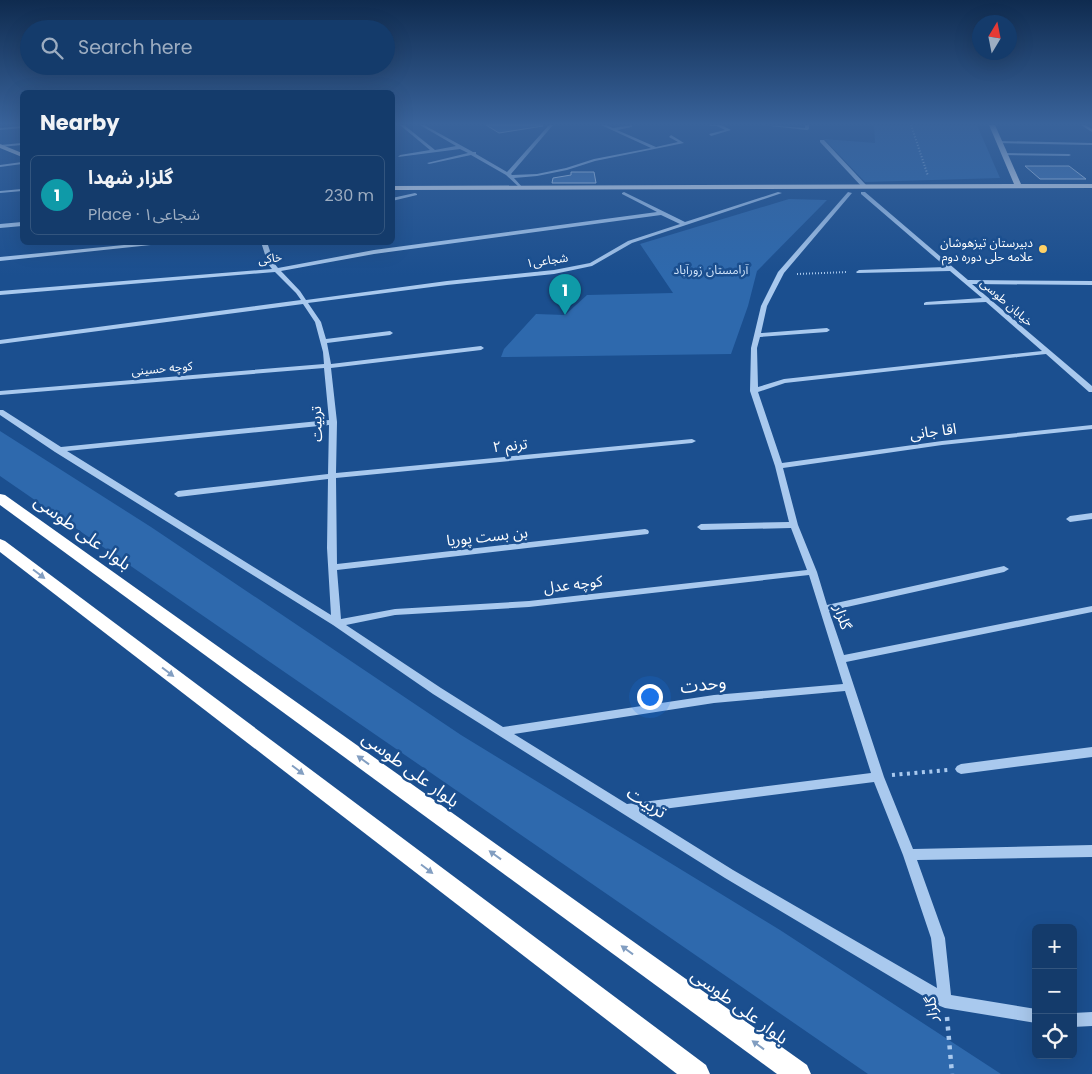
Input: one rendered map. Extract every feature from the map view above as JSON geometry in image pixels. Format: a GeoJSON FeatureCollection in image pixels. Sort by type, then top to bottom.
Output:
{"type":"FeatureCollection","features":[{"type":"Feature","properties":{"kind":"highway","name":"بلوار علی طوسی"},"geometry":{"type":"LineString","coordinates":[[0,498],[798,1074]]}},
{"type":"Feature","properties":{"kind":"highway"},"geometry":{"type":"LineString","coordinates":[[0,544],[697,1074]]}},
{"type":"Feature","properties":{"kind":"main road"},"geometry":{"type":"LineString","coordinates":[[1013,175],[1018,186]]}},
{"type":"Feature","properties":{"kind":"main road"},"geometry":{"type":"LineString","coordinates":[[395,188],[521,188],[624,193],[850,193],[864,190],[930,186],[1092,186]]}},
{"type":"Feature","properties":{"kind":"main road"},"geometry":{"type":"LineString","coordinates":[[395,194],[585,190],[864,190],[1092,193]]}},
{"type":"Feature","properties":{"kind":"street"},"geometry":{"type":"LineString","coordinates":[[510,176],[534,175]]}},
{"type":"Feature","properties":{"kind":"street","name":"خیابان طوسی"},"geometry":{"type":"LineString","coordinates":[[851,175],[864,190],[951,269],[1092,390]]}},
{"type":"Feature","properties":{"kind":"street"},"geometry":{"type":"LineString","coordinates":[[510,176],[521,188]]}},
{"type":"Feature","properties":{"kind":"street"},"geometry":{"type":"LineString","coordinates":[[0,192],[20,190]]}},
{"type":"Feature","properties":{"kind":"street"},"geometry":{"type":"LineString","coordinates":[[624,193],[684,224]]}},
{"type":"Feature","properties":{"kind":"street","name":"شجاعی۱"},"geometry":{"type":"LineString","coordinates":[[0,342],[447,283],[554,272],[592,264],[630,242],[780,193]]}},
{"type":"Feature","properties":{"kind":"street","name":"گلزار"},"geometry":{"type":"LineString","coordinates":[[850,193],[780,274],[764,306],[754,348],[754,390],[779,466],[794,525],[812,572],[878,776],[938,938],[945,1001]]}},
{"type":"Feature","properties":{"kind":"street"},"geometry":{"type":"LineString","coordinates":[[395,199],[415,194]]}},
{"type":"Feature","properties":{"kind":"street","name":"خاکی"},"geometry":{"type":"LineString","coordinates":[[0,293],[276,270],[374,252],[661,213]]}},
{"type":"Feature","properties":{"kind":"street"},"geometry":{"type":"LineString","coordinates":[[0,226],[20,224]]}},
{"type":"Feature","properties":{"kind":"street"},"geometry":{"type":"LineString","coordinates":[[0,259],[146,245]]}},
{"type":"Feature","properties":{"kind":"street","name":"تربیت"},"geometry":{"type":"LineString","coordinates":[[265,245],[271,264],[298,292],[318,322],[323,341],[333,422],[331,548],[336,623]]}},
{"type":"Feature","properties":{"kind":"street"},"geometry":{"type":"LineString","coordinates":[[859,272],[951,269]]}},
{"type":"Feature","properties":{"kind":"street"},"geometry":{"type":"LineString","coordinates":[[966,282],[1092,283]]}},
{"type":"Feature","properties":{"kind":"street"},"geometry":{"type":"LineString","coordinates":[[926,304],[988,300]]}},
{"type":"Feature","properties":{"kind":"street"},"geometry":{"type":"LineString","coordinates":[[757,335],[827,330]]}},
{"type":"Feature","properties":{"kind":"street"},"geometry":{"type":"LineString","coordinates":[[323,341],[390,333]]}},
{"type":"Feature","properties":{"kind":"street","name":"کوچه حسینی"},"geometry":{"type":"LineString","coordinates":[[0,393],[327,366],[481,348]]}},
{"type":"Feature","properties":{"kind":"street"},"geometry":{"type":"LineString","coordinates":[[754,390],[784,381],[1048,352]]}},
{"type":"Feature","properties":{"kind":"street","name":"تربیت"},"geometry":{"type":"LineString","coordinates":[[0,412],[336,623],[438,691],[625,809],[738,879],[945,1001]]}},
{"type":"Feature","properties":{"kind":"street"},"geometry":{"type":"LineString","coordinates":[[58,450],[333,422]]}},
{"type":"Feature","properties":{"kind":"street","name":"اقا جانی"},"geometry":{"type":"LineString","coordinates":[[779,466],[942,443],[1092,427]]}},
{"type":"Feature","properties":{"kind":"street","name":"ترنم ۲"},"geometry":{"type":"LineString","coordinates":[[178,494],[332,476],[692,441]]}},
{"type":"Feature","properties":{"kind":"street"},"geometry":{"type":"LineString","coordinates":[[1070,519],[1092,516]]}},
{"type":"Feature","properties":{"kind":"street"},"geometry":{"type":"LineString","coordinates":[[701,527],[794,525]]}},
{"type":"Feature","properties":{"kind":"street","name":"بن بست پوریا"},"geometry":{"type":"LineString","coordinates":[[332,568],[645,532]]}},
{"type":"Feature","properties":{"kind":"street"},"geometry":{"type":"LineString","coordinates":[[824,609],[1004,569]]}},
{"type":"Feature","properties":{"kind":"street","name":"کوچه عدل"},"geometry":{"type":"LineString","coordinates":[[336,623],[395,612],[529,604],[812,572]]}},
{"type":"Feature","properties":{"kind":"street"},"geometry":{"type":"LineString","coordinates":[[841,659],[1092,609]]}},
{"type":"Feature","properties":{"kind":"street","name":"وحدت"},"geometry":{"type":"LineString","coordinates":[[502,731],[714,699],[850,687]]}},
{"type":"Feature","properties":{"kind":"street"},"geometry":{"type":"LineString","coordinates":[[961,769],[1092,752]]}},
{"type":"Feature","properties":{"kind":"street"},"geometry":{"type":"LineString","coordinates":[[625,809],[878,776]]}},
{"type":"Feature","properties":{"kind":"street"},"geometry":{"type":"LineString","coordinates":[[909,856],[1092,851]]}},
{"type":"Feature","properties":{"kind":"street"},"geometry":{"type":"LineString","coordinates":[[945,1001],[1032,1015]]}},
{"type":"Feature","properties":{"kind":"street"},"geometry":{"type":"LineString","coordinates":[[1077,1020],[1092,1018]]}},
{"type":"Feature","properties":{"kind":"path"},"geometry":{"type":"LineString","coordinates":[[927,175],[930,186]]}},
{"type":"Feature","properties":{"kind":"path"},"geometry":{"type":"LineString","coordinates":[[780,274],[859,272]]}},
{"type":"Feature","properties":{"kind":"path"},"geometry":{"type":"LineString","coordinates":[[878,776],[961,769]]}},
{"type":"Feature","properties":{"kind":"path","name":"گلزار"},"geometry":{"type":"LineString","coordinates":[[945,1001],[952,1074]]}},
{"type":"Feature","properties":{"kind":"green space"},"geometry":{"type":"Polygon","coordinates":[[[858,175],[999,175],[1000,178],[865,182],[858,175]]]}},
{"type":"Feature","properties":{"kind":"green space","name":"آرامستان زورآباد"},"geometry":{"type":"Polygon","coordinates":[[[789,199],[827,200],[757,271],[748,306],[731,354],[501,357],[504,349],[536,314],[565,315],[587,295],[673,293],[640,244],[789,199]]]}},
{"type":"Feature","properties":{"kind":"green space"},"geometry":{"type":"Polygon","coordinates":[[[0,431],[151,527],[461,735],[780,930],[1001,1074],[868,1074],[0,476],[0,431]]]}},
{"type":"Feature","properties":{"kind":"building"},"geometry":{"type":"Polygon","coordinates":[[[570,175],[595,175],[596,183],[552,183],[553,178],[570,175]]]}},
{"type":"Feature","properties":{"kind":"building"},"geometry":{"type":"Polygon","coordinates":[[[1036,175],[1081,175],[1086,179],[1040,179],[1036,175]]]}},
{"type":"Feature","properties":{"kind":"place","name":"دبیرستان تیزهوشان علامه حلی دوره دوم"},"geometry":{"type":"Point","coordinates":[1043,249]}},
{"type":"Feature","properties":{"kind":"place","name":"گلزار شهدا"},"geometry":{"type":"Point","coordinates":[565,315]}}]}
